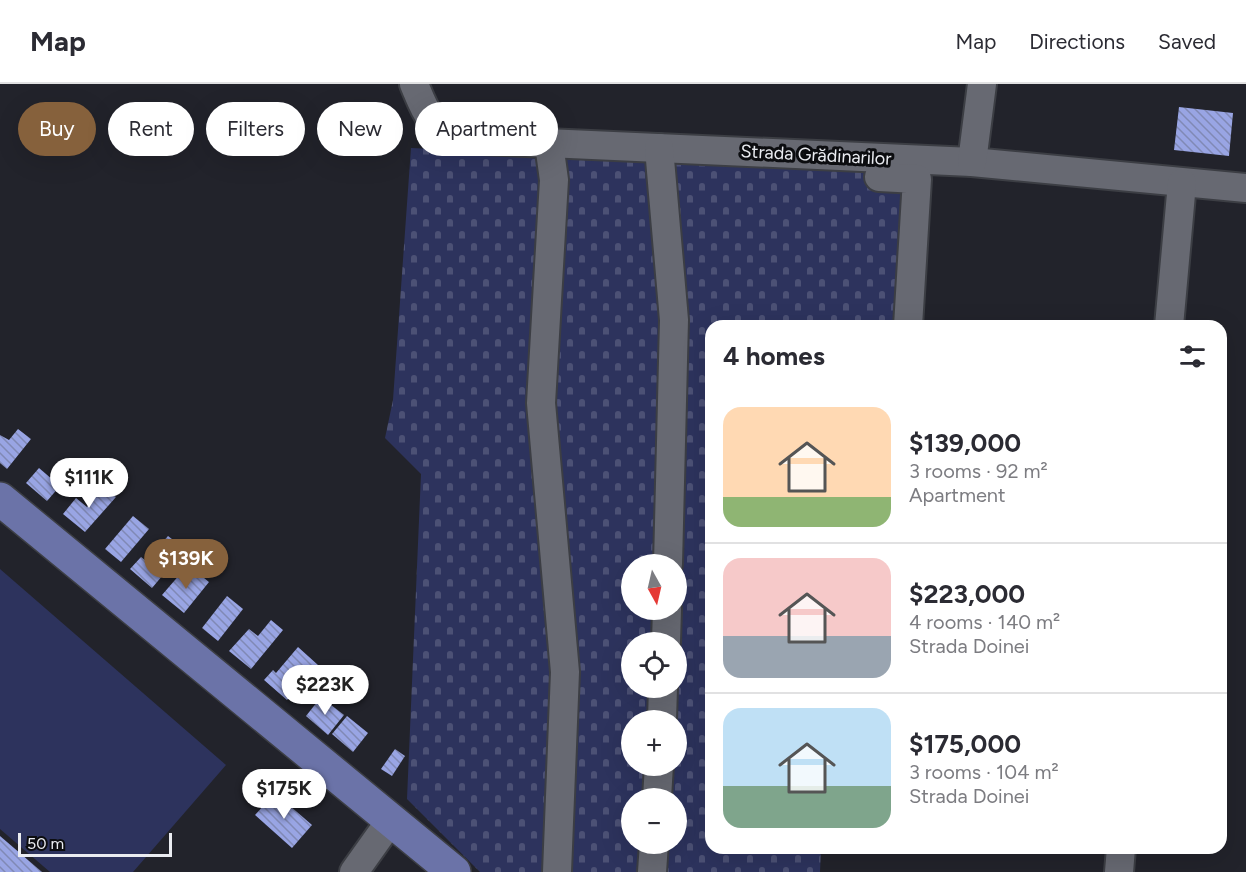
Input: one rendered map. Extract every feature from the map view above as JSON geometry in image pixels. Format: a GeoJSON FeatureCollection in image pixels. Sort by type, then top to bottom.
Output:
{"type":"FeatureCollection","features":[{"type":"Feature","properties":{"kind":"main road"},"geometry":{"type":"LineString","coordinates":[[0,499],[453,872]]}},
{"type":"Feature","properties":{"kind":"street","name":"Strada Grădinarilor"},"geometry":{"type":"LineString","coordinates":[[414,84],[422,102]]}},
{"type":"Feature","properties":{"kind":"street"},"geometry":{"type":"LineString","coordinates":[[972,162],[981,84]]}},
{"type":"Feature","properties":{"kind":"street","name":"Strada Grădinarilor"},"geometry":{"type":"LineString","coordinates":[[558,145],[660,158],[972,162],[1246,188]]}},
{"type":"Feature","properties":{"kind":"street"},"geometry":{"type":"LineString","coordinates":[[551,156],[554,180],[541,403],[565,672],[557,872]]}},
{"type":"Feature","properties":{"kind":"street"},"geometry":{"type":"LineString","coordinates":[[668,554],[674,320],[660,158],[917,179],[908,320]]}},
{"type":"Feature","properties":{"kind":"street"},"geometry":{"type":"LineString","coordinates":[[1170,320],[1182,183]]}},
{"type":"Feature","properties":{"kind":"street"},"geometry":{"type":"LineString","coordinates":[[354,872],[391,820]]}},
{"type":"Feature","properties":{"kind":"street"},"geometry":{"type":"LineString","coordinates":[[652,872],[653,854]]}},
{"type":"Feature","properties":{"kind":"street"},"geometry":{"type":"LineString","coordinates":[[1119,872],[1120,854]]}},
{"type":"Feature","properties":{"kind":"green space"},"geometry":{"type":"Polygon","coordinates":[[[411,148],[415,148],[415,156],[558,155],[928,171],[917,320],[705,320],[705,854],[821,854],[820,872],[480,872],[407,799],[421,474],[385,438],[393,400],[411,148]]]}},
{"type":"Feature","properties":{"kind":"green space"},"geometry":{"type":"Polygon","coordinates":[[[0,569],[226,765],[133,872],[50,872],[0,829],[0,569]]]}},
{"type":"Feature","properties":{"kind":"building"},"geometry":{"type":"Polygon","coordinates":[[[1179,107],[1233,113],[1229,156],[1174,150],[1179,107]]]}},
{"type":"Feature","properties":{"kind":"building"},"geometry":{"type":"Polygon","coordinates":[[[18,429],[31,439],[7,469],[0,463],[0,435],[9,440],[18,429]]]}},
{"type":"Feature","properties":{"kind":"building"},"geometry":{"type":"Polygon","coordinates":[[[39,468],[60,486],[47,501],[26,483],[39,468]]]}},
{"type":"Feature","properties":{"kind":"building"},"geometry":{"type":"Polygon","coordinates":[[[104,486],[116,497],[85,532],[63,514],[76,498],[87,507],[104,486]]]}},
{"type":"Feature","properties":{"kind":"building"},"geometry":{"type":"Polygon","coordinates":[[[133,516],[149,529],[121,562],[105,549],[133,516]]]}},
{"type":"Feature","properties":{"kind":"building"},"geometry":{"type":"Polygon","coordinates":[[[168,536],[185,549],[152,588],[130,569],[141,557],[146,561],[168,536]]]}},
{"type":"Feature","properties":{"kind":"building"},"geometry":{"type":"Polygon","coordinates":[[[193,569],[209,582],[184,613],[162,595],[181,573],[186,577],[193,569]]]}},
{"type":"Feature","properties":{"kind":"building"},"geometry":{"type":"Polygon","coordinates":[[[227,596],[243,609],[218,641],[202,628],[227,596]]]}},
{"type":"Feature","properties":{"kind":"building"},"geometry":{"type":"Polygon","coordinates":[[[271,620],[283,630],[251,669],[229,651],[249,629],[258,636],[271,620]]]}},
{"type":"Feature","properties":{"kind":"building"},"geometry":{"type":"Polygon","coordinates":[[[298,647],[318,665],[287,700],[264,680],[273,670],[276,673],[298,647]]]}},
{"type":"Feature","properties":{"kind":"building"},"geometry":{"type":"Polygon","coordinates":[[[321,697],[344,715],[328,735],[306,716],[321,697]]]}},
{"type":"Feature","properties":{"kind":"building"},"geometry":{"type":"Polygon","coordinates":[[[347,716],[368,733],[353,752],[332,734],[347,716]]]}},
{"type":"Feature","properties":{"kind":"building"},"geometry":{"type":"Polygon","coordinates":[[[395,749],[405,756],[392,776],[381,769],[395,749]]]}},
{"type":"Feature","properties":{"kind":"building"},"geometry":{"type":"Polygon","coordinates":[[[275,793],[312,825],[292,848],[255,815],[275,793]]]}},
{"type":"Feature","properties":{"kind":"building"},"geometry":{"type":"Polygon","coordinates":[[[0,836],[42,872],[0,872],[0,836]]]}}]}
